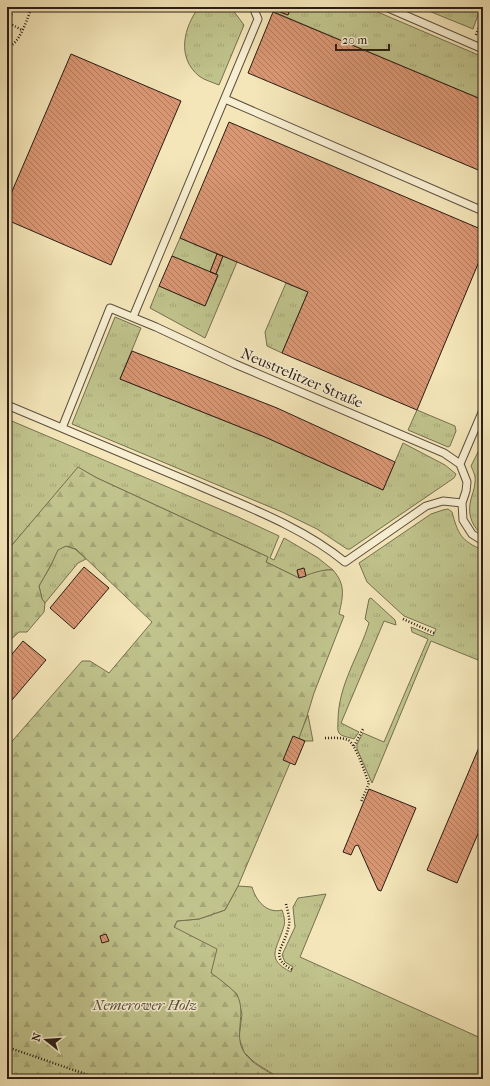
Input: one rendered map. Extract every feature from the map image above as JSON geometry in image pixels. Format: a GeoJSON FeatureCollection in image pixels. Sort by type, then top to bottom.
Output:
{"type":"FeatureCollection","features":[{"type":"Feature","properties":{"kind":"lane"},"geometry":{"type":"LineString","coordinates":[[133,317],[258,19],[253,7]]}},
{"type":"Feature","properties":{"kind":"lane"},"geometry":{"type":"LineString","coordinates":[[386,7],[483,49]]}},
{"type":"Feature","properties":{"kind":"lane"},"geometry":{"type":"LineString","coordinates":[[225,99],[483,211]]}},
{"type":"Feature","properties":{"kind":"lane","name":"Neustrelitzer Straße"},"geometry":{"type":"LineString","coordinates":[[62,428],[110,308],[235,364],[444,453],[460,464]]}},
{"type":"Feature","properties":{"kind":"lane"},"geometry":{"type":"LineString","coordinates":[[7,405],[224,497],[288,526],[330,549],[345,562],[426,506],[442,501],[462,503]]}},
{"type":"Feature","properties":{"kind":"lane"},"geometry":{"type":"LineString","coordinates":[[483,410],[460,464],[467,482],[462,503],[463,520],[466,527],[472,534],[483,541]]}},
{"type":"Feature","properties":{"kind":"path"},"geometry":{"type":"LineString","coordinates":[[7,18],[10,17],[12,13],[11,7]]}},
{"type":"Feature","properties":{"kind":"path"},"geometry":{"type":"LineString","coordinates":[[7,47],[10,47],[16,42],[32,7]]}},
{"type":"Feature","properties":{"kind":"path"},"geometry":{"type":"LineString","coordinates":[[472,44],[483,17]]}},
{"type":"Feature","properties":{"kind":"path"},"geometry":{"type":"LineString","coordinates":[[7,22],[22,30]]}},
{"type":"Feature","properties":{"kind":"path"},"geometry":{"type":"LineString","coordinates":[[403,619],[434,633]]}},
{"type":"Feature","properties":{"kind":"path"},"geometry":{"type":"LineString","coordinates":[[354,746],[363,729]]}},
{"type":"Feature","properties":{"kind":"path"},"geometry":{"type":"LineString","coordinates":[[326,738],[349,740],[354,746],[369,783],[360,802]]}},
{"type":"Feature","properties":{"kind":"path"},"geometry":{"type":"LineString","coordinates":[[286,904],[289,920],[288,930],[279,953],[283,965],[293,970]]}},
{"type":"Feature","properties":{"kind":"path"},"geometry":{"type":"LineString","coordinates":[[7,1047],[94,1076],[96,1079]]}},
{"type":"Feature","properties":{"kind":"green space"},"geometry":{"type":"Polygon","coordinates":[[[199,7],[227,7],[235,13],[244,25],[219,85],[199,76],[187,60],[185,51],[186,33],[189,24],[199,7]]]}},
{"type":"Feature","properties":{"kind":"green space"},"geometry":{"type":"Polygon","coordinates":[[[291,7],[366,7],[483,57],[483,100],[274,12],[280,12],[288,15],[291,7]]]}},
{"type":"Feature","properties":{"kind":"green space"},"geometry":{"type":"Polygon","coordinates":[[[419,7],[478,7],[476,11],[479,12],[473,29],[419,7]]]}},
{"type":"Feature","properties":{"kind":"green space"},"geometry":{"type":"Polygon","coordinates":[[[180,238],[217,254],[210,272],[172,256],[180,238]]]}},
{"type":"Feature","properties":{"kind":"green space"},"geometry":{"type":"Polygon","coordinates":[[[223,256],[237,262],[205,338],[150,308],[159,286],[205,306],[218,276],[216,274],[223,256]]]}},
{"type":"Feature","properties":{"kind":"green space"},"geometry":{"type":"Polygon","coordinates":[[[286,283],[308,292],[282,353],[267,346],[265,332],[286,283]]]}},
{"type":"Feature","properties":{"kind":"green space"},"geometry":{"type":"Polygon","coordinates":[[[115,317],[141,328],[120,379],[265,437],[383,490],[403,443],[445,465],[456,474],[454,478],[350,549],[347,549],[317,529],[282,512],[72,424],[115,317]]]}},
{"type":"Feature","properties":{"kind":"green space"},"geometry":{"type":"Polygon","coordinates":[[[417,410],[455,426],[456,431],[450,446],[448,447],[408,430],[417,410]]]}},
{"type":"Feature","properties":{"kind":"green space"},"geometry":{"type":"Polygon","coordinates":[[[7,419],[236,516],[279,536],[270,558],[274,560],[284,538],[318,558],[333,570],[306,576],[303,568],[297,571],[299,578],[266,562],[268,557],[78,468],[7,551],[7,419]]]}},
{"type":"Feature","properties":{"kind":"green space"},"geometry":{"type":"Polygon","coordinates":[[[483,442],[483,535],[476,529],[472,521],[470,508],[475,480],[471,466],[483,442]]]}},
{"type":"Feature","properties":{"kind":"green space","name":"Nemerower Holz"},"geometry":{"type":"Polygon","coordinates":[[[78,467],[97,478],[268,557],[266,562],[299,578],[320,571],[333,570],[342,586],[342,602],[339,614],[344,616],[314,693],[290,763],[238,886],[225,910],[199,919],[177,921],[174,927],[217,949],[211,973],[237,995],[240,1002],[240,1038],[244,1052],[256,1064],[281,1079],[7,1079],[7,747],[82,661],[90,661],[109,673],[152,622],[76,549],[66,546],[58,550],[39,586],[42,599],[45,603],[44,612],[27,632],[19,632],[7,643],[7,551],[78,467]]]}},
{"type":"Feature","properties":{"kind":"green space"},"geometry":{"type":"Polygon","coordinates":[[[448,509],[452,512],[456,526],[465,540],[483,550],[483,662],[431,641],[372,783],[357,749],[357,744],[363,733],[384,742],[428,639],[412,632],[411,627],[433,636],[436,629],[404,616],[367,582],[359,563],[431,514],[448,509]]]}},
{"type":"Feature","properties":{"kind":"green space"},"geometry":{"type":"Polygon","coordinates":[[[66,546],[75,549],[86,559],[78,563],[45,603],[42,599],[39,586],[58,549],[66,546]]]}},
{"type":"Feature","properties":{"kind":"green space"},"geometry":{"type":"Polygon","coordinates":[[[371,598],[395,620],[396,625],[384,621],[341,723],[359,732],[354,739],[338,732],[339,708],[345,683],[369,623],[365,619],[369,599],[371,598]]]}},
{"type":"Feature","properties":{"kind":"green space"},"geometry":{"type":"Polygon","coordinates":[[[308,715],[313,741],[305,741],[298,738],[308,715]]]}},
{"type":"Feature","properties":{"kind":"green space"},"geometry":{"type":"Polygon","coordinates":[[[238,886],[252,887],[256,897],[263,905],[272,910],[282,910],[284,924],[276,948],[275,958],[278,963],[291,972],[293,967],[285,962],[282,955],[295,927],[293,907],[298,898],[326,894],[300,957],[483,1039],[483,1079],[281,1079],[254,1062],[244,1052],[239,1038],[242,1014],[237,994],[211,973],[174,927],[177,921],[199,919],[225,910],[238,886]]]}},
{"type":"Feature","properties":{"kind":"building"},"geometry":{"type":"Polygon","coordinates":[[[282,7],[291,7],[288,15],[280,12],[282,7]]]}},
{"type":"Feature","properties":{"kind":"building"},"geometry":{"type":"Polygon","coordinates":[[[273,12],[483,100],[483,172],[248,73],[273,12]]]}},
{"type":"Feature","properties":{"kind":"building"},"geometry":{"type":"Polygon","coordinates":[[[71,54],[181,101],[111,265],[7,220],[7,203],[71,54]]]}},
{"type":"Feature","properties":{"kind":"building"},"geometry":{"type":"Polygon","coordinates":[[[229,122],[483,230],[483,252],[417,410],[282,353],[308,292],[180,238],[229,122]]]}},
{"type":"Feature","properties":{"kind":"building"},"geometry":{"type":"Polygon","coordinates":[[[217,254],[223,256],[216,274],[210,272],[217,254]]]}},
{"type":"Feature","properties":{"kind":"building"},"geometry":{"type":"Polygon","coordinates":[[[172,256],[218,275],[205,306],[159,286],[172,256]]]}},
{"type":"Feature","properties":{"kind":"building"},"geometry":{"type":"Polygon","coordinates":[[[132,351],[277,408],[395,462],[383,490],[265,437],[120,379],[132,351]]]}},
{"type":"Feature","properties":{"kind":"building"},"geometry":{"type":"Polygon","coordinates":[[[84,567],[109,588],[74,629],[50,608],[84,567]]]}},
{"type":"Feature","properties":{"kind":"building"},"geometry":{"type":"Polygon","coordinates":[[[304,568],[306,576],[299,578],[297,570],[304,568]]]}},
{"type":"Feature","properties":{"kind":"building"},"geometry":{"type":"Polygon","coordinates":[[[23,641],[46,660],[12,700],[7,696],[7,660],[23,641]]]}},
{"type":"Feature","properties":{"kind":"building"},"geometry":{"type":"Polygon","coordinates":[[[293,736],[305,741],[295,765],[283,760],[293,736]]]}},
{"type":"Feature","properties":{"kind":"building"},"geometry":{"type":"Polygon","coordinates":[[[483,738],[483,822],[457,883],[427,870],[483,738]]]}},
{"type":"Feature","properties":{"kind":"building"},"geometry":{"type":"Polygon","coordinates":[[[369,789],[416,808],[381,891],[378,890],[358,845],[355,846],[351,855],[343,852],[369,789]]]}},
{"type":"Feature","properties":{"kind":"building"},"geometry":{"type":"Polygon","coordinates":[[[106,934],[109,941],[102,943],[100,936],[106,934]]]}}]}
